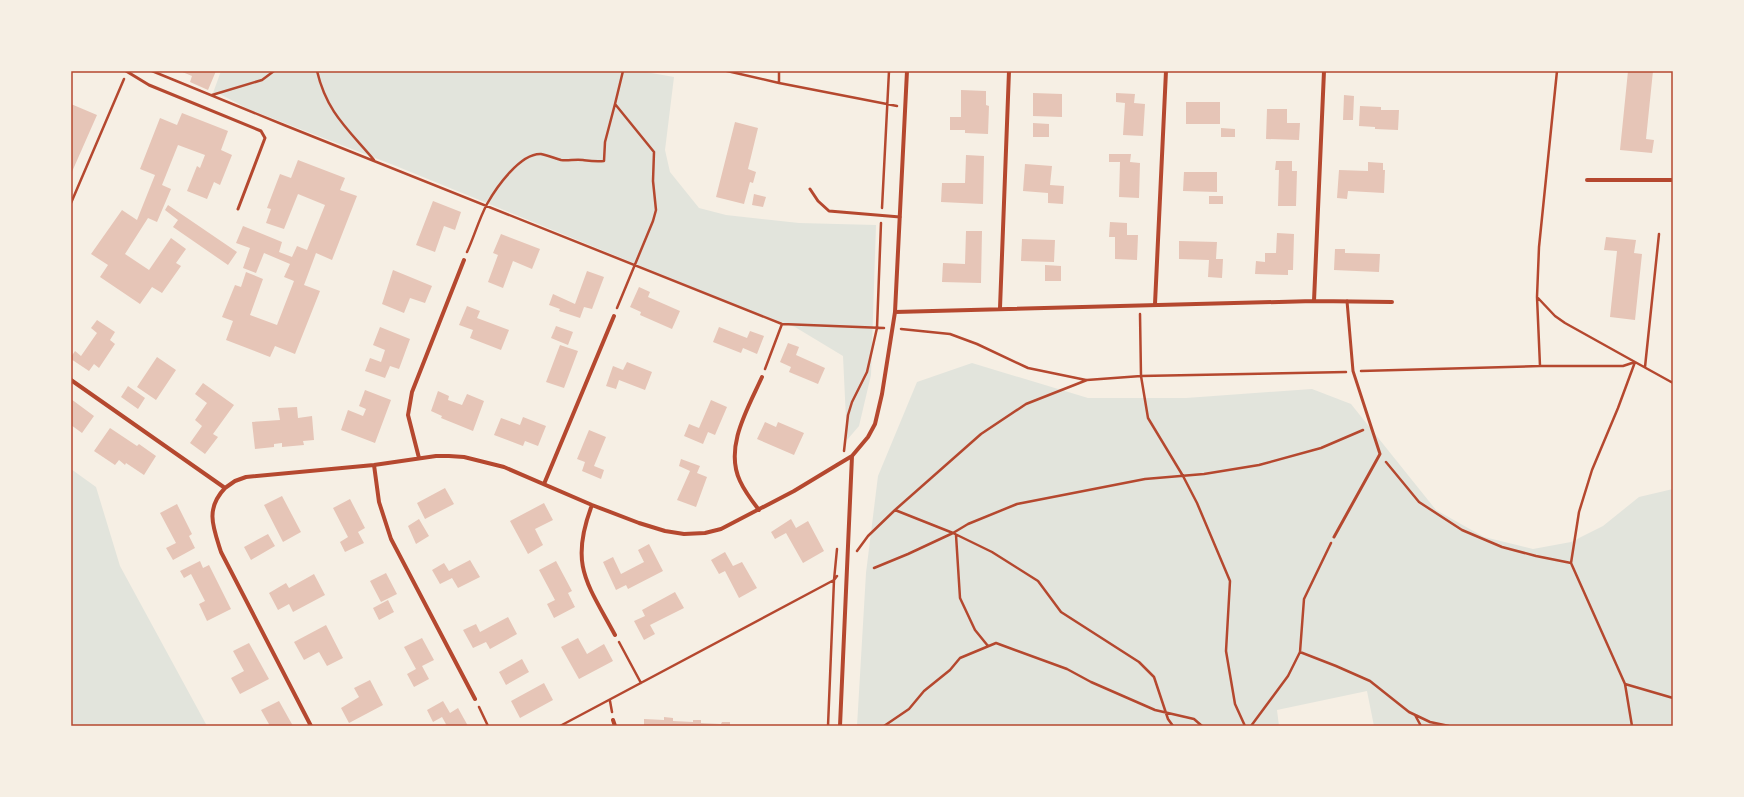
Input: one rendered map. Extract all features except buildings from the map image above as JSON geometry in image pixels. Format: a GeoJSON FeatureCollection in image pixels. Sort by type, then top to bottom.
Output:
{"type":"FeatureCollection","features":[{"type":"Feature","properties":{"kind":"street"},"geometry":{"type":"LineString","coordinates":[[311,726],[221,552],[212,524],[214,502],[225,488],[235,481],[246,477],[374,465],[419,458],[449,456],[482,461],[504,467],[592,505],[665,531],[684,534],[705,533],[721,529],[759,510],[852,456],[862,445],[875,424],[882,394],[893,328],[907,71]]}},
{"type":"Feature","properties":{"kind":"street"},"geometry":{"type":"LineString","coordinates":[[1000,308],[1008,71]]}},
{"type":"Feature","properties":{"kind":"street"},"geometry":{"type":"LineString","coordinates":[[1155,304],[1166,71]]}},
{"type":"Feature","properties":{"kind":"street"},"geometry":{"type":"LineString","coordinates":[[1314,301],[1324,71]]}},
{"type":"Feature","properties":{"kind":"street"},"geometry":{"type":"LineString","coordinates":[[1588,180],[1673,180]]}},
{"type":"Feature","properties":{"kind":"street"},"geometry":{"type":"LineString","coordinates":[[419,458],[408,415],[412,392],[464,260]]}},
{"type":"Feature","properties":{"kind":"street"},"geometry":{"type":"LineString","coordinates":[[895,312],[1000,308],[1347,300],[1392,302]]}},
{"type":"Feature","properties":{"kind":"street"},"geometry":{"type":"LineString","coordinates":[[544,484],[614,316]]}},
{"type":"Feature","properties":{"kind":"street"},"geometry":{"type":"LineString","coordinates":[[759,510],[740,481],[735,461],[737,436],[762,377]]}},
{"type":"Feature","properties":{"kind":"street"},"geometry":{"type":"LineString","coordinates":[[71,380],[225,488]]}},
{"type":"Feature","properties":{"kind":"street"},"geometry":{"type":"LineString","coordinates":[[840,726],[852,456]]}},
{"type":"Feature","properties":{"kind":"street"},"geometry":{"type":"LineString","coordinates":[[374,465],[379,502],[392,539],[475,699]]}},
{"type":"Feature","properties":{"kind":"street"},"geometry":{"type":"LineString","coordinates":[[592,505],[583,530],[581,563],[587,582],[615,634]]}},
{"type":"Feature","properties":{"kind":"street"},"geometry":{"type":"LineString","coordinates":[[614,720],[615,726]]}},
{"type":"Feature","properties":{"kind":"lane"},"geometry":{"type":"LineString","coordinates":[[127,72],[149,85],[261,131],[265,138],[238,209]]}},
{"type":"Feature","properties":{"kind":"lane"},"geometry":{"type":"LineString","coordinates":[[810,189],[818,201],[829,211],[900,217]]}},
{"type":"Feature","properties":{"kind":"lane"},"geometry":{"type":"LineString","coordinates":[[1334,538],[1380,454],[1353,372],[1347,300]]}},
{"type":"Feature","properties":{"kind":"path"},"geometry":{"type":"LineString","coordinates":[[152,71],[284,126],[782,324],[893,328],[950,334],[977,344],[1028,368],[1088,380],[1141,376],[1353,372],[1540,366],[1623,366],[1635,362]]}},
{"type":"Feature","properties":{"kind":"path"},"geometry":{"type":"LineString","coordinates":[[212,95],[262,80],[274,71]]}},
{"type":"Feature","properties":{"kind":"path"},"geometry":{"type":"LineString","coordinates":[[317,71],[321,87],[329,106],[375,161]]}},
{"type":"Feature","properties":{"kind":"path"},"geometry":{"type":"LineString","coordinates":[[464,260],[486,206],[503,180],[522,160],[528,156],[541,154],[563,160],[604,161],[604,142],[624,71]]}},
{"type":"Feature","properties":{"kind":"path"},"geometry":{"type":"LineString","coordinates":[[727,71],[779,83],[906,108]]}},
{"type":"Feature","properties":{"kind":"path"},"geometry":{"type":"LineString","coordinates":[[779,71],[779,83]]}},
{"type":"Feature","properties":{"kind":"path"},"geometry":{"type":"LineString","coordinates":[[843,461],[848,415],[852,402],[867,372],[877,328],[889,71]]}},
{"type":"Feature","properties":{"kind":"path"},"geometry":{"type":"LineString","coordinates":[[1540,366],[1537,297],[1539,247],[1557,71]]}},
{"type":"Feature","properties":{"kind":"path"},"geometry":{"type":"LineString","coordinates":[[71,203],[127,72]]}},
{"type":"Feature","properties":{"kind":"path"},"geometry":{"type":"LineString","coordinates":[[614,316],[653,221],[656,210],[653,181],[654,158],[650,148],[615,104]]}},
{"type":"Feature","properties":{"kind":"path"},"geometry":{"type":"LineString","coordinates":[[1645,367],[1658,234]]}},
{"type":"Feature","properties":{"kind":"path"},"geometry":{"type":"LineString","coordinates":[[1537,297],[1555,316],[1565,323],[1673,383]]}},
{"type":"Feature","properties":{"kind":"path"},"geometry":{"type":"LineString","coordinates":[[1140,305],[1141,376],[1148,418],[1198,503],[1230,581],[1226,651],[1235,704],[1245,726]]}},
{"type":"Feature","properties":{"kind":"path"},"geometry":{"type":"LineString","coordinates":[[762,377],[782,324]]}},
{"type":"Feature","properties":{"kind":"path"},"geometry":{"type":"LineString","coordinates":[[1632,726],[1625,684],[1571,563],[1578,512],[1592,470],[1618,408],[1635,362]]}},
{"type":"Feature","properties":{"kind":"path"},"geometry":{"type":"LineString","coordinates":[[560,726],[834,580],[868,536],[895,510],[981,434],[1026,404],[1088,380]]}},
{"type":"Feature","properties":{"kind":"path"},"geometry":{"type":"LineString","coordinates":[[874,568],[953,533],[968,524],[1017,504],[1145,480],[1251,466],[1295,456],[1348,437],[1370,426]]}},
{"type":"Feature","properties":{"kind":"path"},"geometry":{"type":"LineString","coordinates":[[1380,454],[1419,502],[1462,530],[1502,547],[1571,563]]}},
{"type":"Feature","properties":{"kind":"path"},"geometry":{"type":"LineString","coordinates":[[895,510],[956,534],[992,552],[1038,581],[1062,612],[1139,662],[1154,677],[1166,712],[1173,726]]}},
{"type":"Feature","properties":{"kind":"path"},"geometry":{"type":"LineString","coordinates":[[956,534],[960,598],[975,630],[988,646]]}},
{"type":"Feature","properties":{"kind":"path"},"geometry":{"type":"LineString","coordinates":[[1251,726],[1288,676],[1300,652],[1304,599],[1334,538]]}},
{"type":"Feature","properties":{"kind":"path"},"geometry":{"type":"LineString","coordinates":[[828,726],[834,580],[838,542]]}},
{"type":"Feature","properties":{"kind":"path"},"geometry":{"type":"LineString","coordinates":[[615,634],[641,684]]}},
{"type":"Feature","properties":{"kind":"path"},"geometry":{"type":"LineString","coordinates":[[884,726],[909,709],[924,691],[950,670],[960,658],[996,643],[1067,669],[1091,682],[1155,710],[1194,719],[1202,726]]}},
{"type":"Feature","properties":{"kind":"path"},"geometry":{"type":"LineString","coordinates":[[1300,652],[1370,681],[1415,714],[1430,722],[1449,726]]}},
{"type":"Feature","properties":{"kind":"path"},"geometry":{"type":"LineString","coordinates":[[1625,684],[1673,698]]}},
{"type":"Feature","properties":{"kind":"path"},"geometry":{"type":"LineString","coordinates":[[475,699],[488,726]]}},
{"type":"Feature","properties":{"kind":"path"},"geometry":{"type":"LineString","coordinates":[[1415,714],[1421,726]]}},
{"type":"Feature","properties":{"kind":"shaded area"},"geometry":{"type":"Polygon","coordinates":[[[221,71],[640,71],[674,77],[665,150],[670,172],[699,208],[726,215],[799,223],[876,225],[871,375],[859,426],[847,440],[843,356],[795,327],[751,311],[396,166],[248,109],[220,94],[213,93],[221,71]]]}},
{"type":"Feature","properties":{"kind":"shaded area"},"geometry":{"type":"Polygon","coordinates":[[[972,363],[1088,398],[1186,398],[1312,389],[1351,404],[1436,510],[1484,537],[1533,549],[1571,542],[1603,526],[1639,497],[1673,489],[1673,726],[1374,726],[1367,691],[1277,710],[1279,726],[857,726],[866,573],[878,476],[917,382],[972,363]]]}},
{"type":"Feature","properties":{"kind":"shaded area"},"geometry":{"type":"Polygon","coordinates":[[[71,469],[96,487],[120,566],[207,726],[71,726],[71,469]]]}}]}
